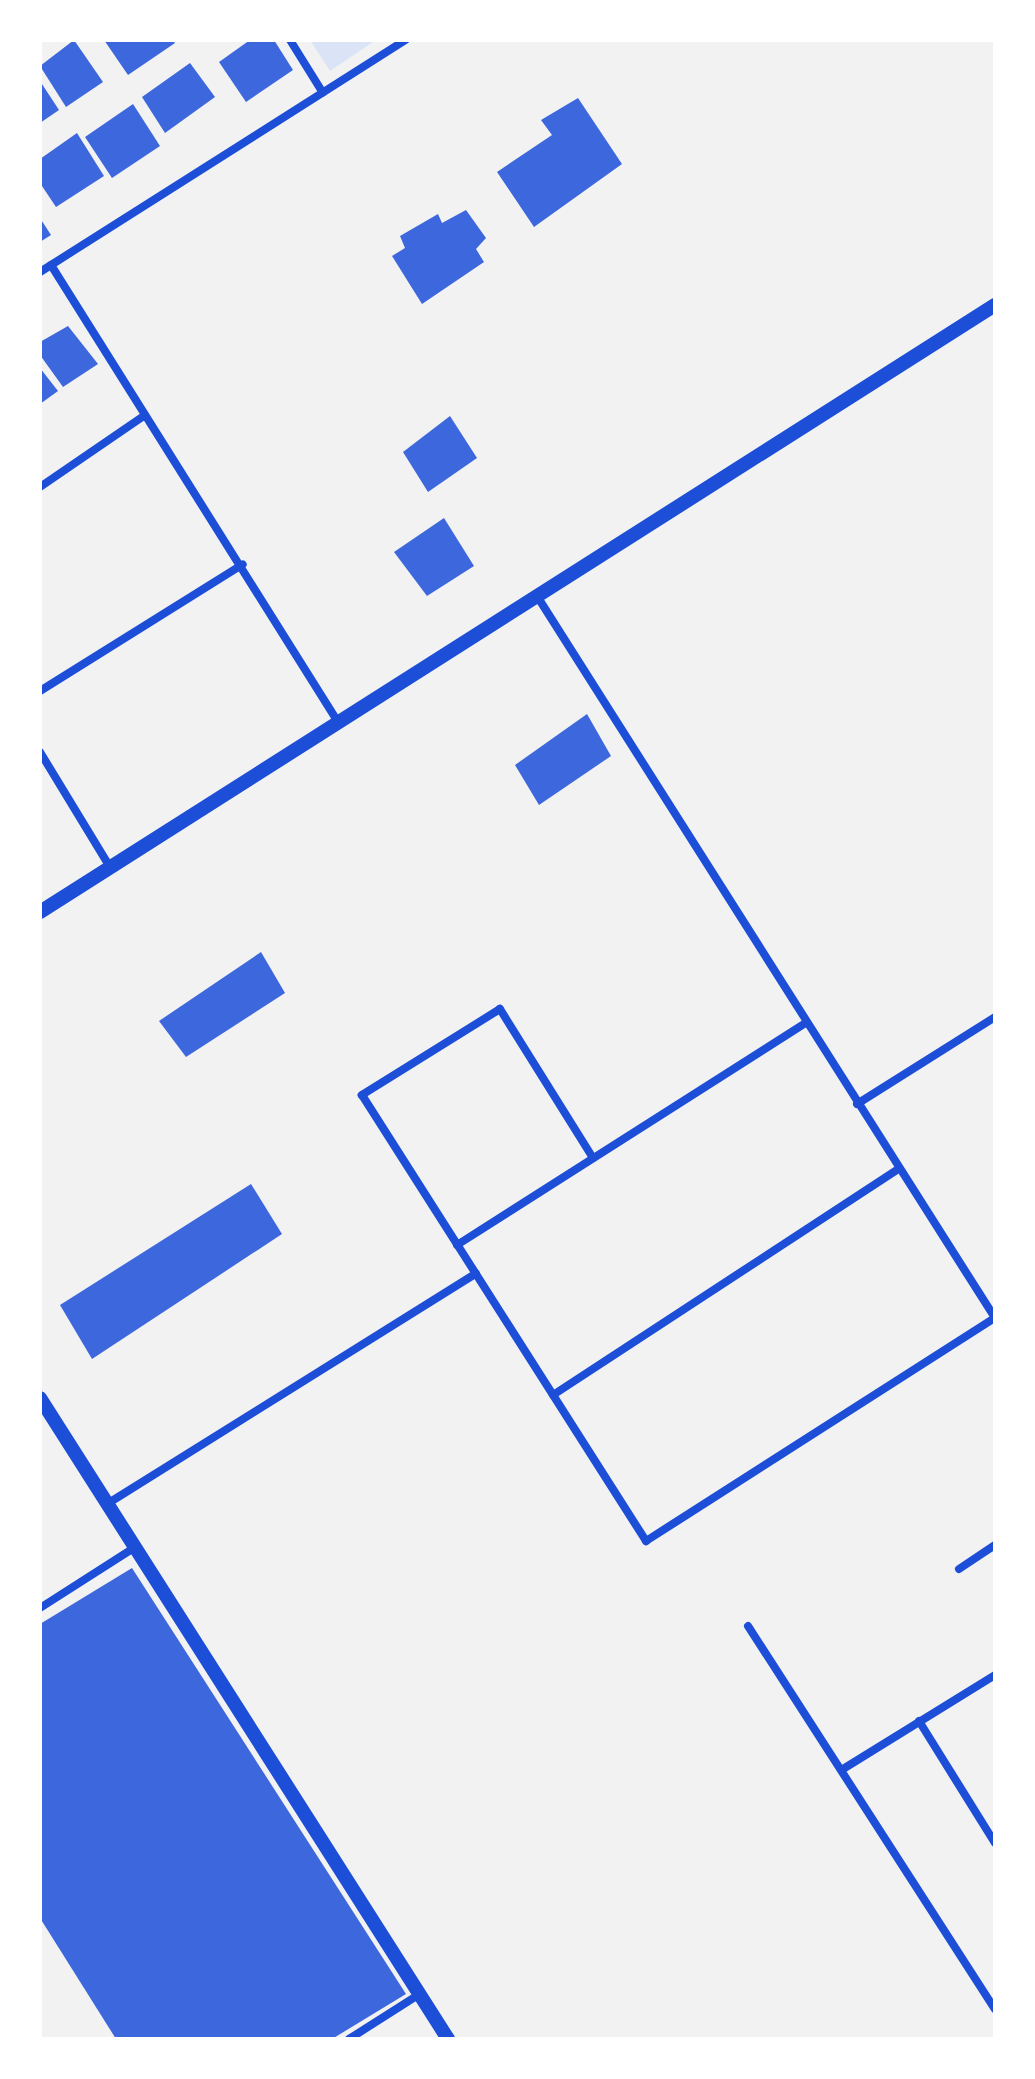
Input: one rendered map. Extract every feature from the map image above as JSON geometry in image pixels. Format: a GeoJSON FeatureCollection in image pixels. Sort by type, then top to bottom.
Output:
{"type":"FeatureCollection","features":[{"type":"Feature","properties":{"kind":"street"},"geometry":{"type":"LineString","coordinates":[[290,40],[323,93]]}},
{"type":"Feature","properties":{"kind":"street"},"geometry":{"type":"LineString","coordinates":[[40,272],[406,40]]}},
{"type":"Feature","properties":{"kind":"street"},"geometry":{"type":"LineString","coordinates":[[51,265],[243,564],[338,722]]}},
{"type":"Feature","properties":{"kind":"street"},"geometry":{"type":"LineString","coordinates":[[40,912],[995,305]]}},
{"type":"Feature","properties":{"kind":"street"},"geometry":{"type":"LineString","coordinates":[[40,487],[145,415]]}},
{"type":"Feature","properties":{"kind":"street"},"geometry":{"type":"LineString","coordinates":[[40,691],[243,564]]}},
{"type":"Feature","properties":{"kind":"street"},"geometry":{"type":"LineString","coordinates":[[537,596],[805,1023],[995,1318],[646,1541],[362,1095],[500,1009],[593,1158]]}},
{"type":"Feature","properties":{"kind":"street"},"geometry":{"type":"LineString","coordinates":[[40,752],[110,867]]}},
{"type":"Feature","properties":{"kind":"street"},"geometry":{"type":"LineString","coordinates":[[857,1104],[995,1017]]}},
{"type":"Feature","properties":{"kind":"street"},"geometry":{"type":"LineString","coordinates":[[457,1245],[805,1023]]}},
{"type":"Feature","properties":{"kind":"street"},"geometry":{"type":"LineString","coordinates":[[553,1395],[898,1169]]}},
{"type":"Feature","properties":{"kind":"street"},"geometry":{"type":"LineString","coordinates":[[106,1505],[476,1273]]}},
{"type":"Feature","properties":{"kind":"street"},"geometry":{"type":"LineString","coordinates":[[40,1398],[448,2039]]}},
{"type":"Feature","properties":{"kind":"street"},"geometry":{"type":"LineString","coordinates":[[959,1569],[995,1545]]}},
{"type":"Feature","properties":{"kind":"street"},"geometry":{"type":"LineString","coordinates":[[40,1608],[134,1548]]}},
{"type":"Feature","properties":{"kind":"street"},"geometry":{"type":"LineString","coordinates":[[748,1626],[995,2009]]}},
{"type":"Feature","properties":{"kind":"street"},"geometry":{"type":"LineString","coordinates":[[843,1769],[995,1675]]}},
{"type":"Feature","properties":{"kind":"street"},"geometry":{"type":"LineString","coordinates":[[919,1721],[995,1843]]}},
{"type":"Feature","properties":{"kind":"street"},"geometry":{"type":"LineString","coordinates":[[349,2039],[420,1994]]}},
{"type":"Feature","properties":{"kind":"shaded area"},"geometry":{"type":"Polygon","coordinates":[[[310,40],[376,40],[330,71],[310,40]]]}},
{"type":"Feature","properties":{"kind":"building"},"geometry":{"type":"Polygon","coordinates":[[[74,40],[103,82],[66,107],[40,66],[74,40]]]}},
{"type":"Feature","properties":{"kind":"building"},"geometry":{"type":"Polygon","coordinates":[[[104,40],[173,40],[175,43],[128,75],[104,40]]]}},
{"type":"Feature","properties":{"kind":"building"},"geometry":{"type":"Polygon","coordinates":[[[250,40],[274,40],[293,70],[246,102],[219,62],[250,40]]]}},
{"type":"Feature","properties":{"kind":"building"},"geometry":{"type":"Polygon","coordinates":[[[190,63],[215,97],[165,133],[142,97],[190,63]]]}},
{"type":"Feature","properties":{"kind":"building"},"geometry":{"type":"Polygon","coordinates":[[[40,81],[59,110],[40,123],[40,81]]]}},
{"type":"Feature","properties":{"kind":"building"},"geometry":{"type":"Polygon","coordinates":[[[578,98],[622,164],[534,227],[497,172],[552,135],[541,120],[578,98]]]}},
{"type":"Feature","properties":{"kind":"building"},"geometry":{"type":"Polygon","coordinates":[[[133,104],[160,146],[112,178],[85,137],[133,104]]]}},
{"type":"Feature","properties":{"kind":"building"},"geometry":{"type":"Polygon","coordinates":[[[77,133],[104,176],[56,207],[40,183],[40,159],[77,133]]]}},
{"type":"Feature","properties":{"kind":"building"},"geometry":{"type":"Polygon","coordinates":[[[466,210],[486,238],[476,249],[484,262],[422,304],[392,256],[405,248],[400,236],[438,214],[442,223],[466,210]]]}},
{"type":"Feature","properties":{"kind":"building"},"geometry":{"type":"Polygon","coordinates":[[[40,218],[51,235],[40,242],[40,218]]]}},
{"type":"Feature","properties":{"kind":"building"},"geometry":{"type":"Polygon","coordinates":[[[68,326],[98,364],[63,387],[40,355],[40,342],[68,326]]]}},
{"type":"Feature","properties":{"kind":"building"},"geometry":{"type":"Polygon","coordinates":[[[40,368],[58,391],[40,404],[40,368]]]}},
{"type":"Feature","properties":{"kind":"building"},"geometry":{"type":"Polygon","coordinates":[[[450,416],[477,458],[428,492],[403,452],[450,416]]]}},
{"type":"Feature","properties":{"kind":"building"},"geometry":{"type":"Polygon","coordinates":[[[444,518],[474,566],[427,596],[394,552],[444,518]]]}},
{"type":"Feature","properties":{"kind":"building"},"geometry":{"type":"Polygon","coordinates":[[[587,714],[611,756],[539,805],[515,765],[587,714]]]}},
{"type":"Feature","properties":{"kind":"building"},"geometry":{"type":"Polygon","coordinates":[[[261,952],[285,993],[186,1057],[159,1021],[261,952]]]}},
{"type":"Feature","properties":{"kind":"building"},"geometry":{"type":"Polygon","coordinates":[[[251,1184],[282,1234],[92,1359],[60,1305],[251,1184]]]}},
{"type":"Feature","properties":{"kind":"building"},"geometry":{"type":"Polygon","coordinates":[[[132,1568],[406,1994],[332,2039],[116,2039],[40,1918],[40,1624],[132,1568]]]}}]}
